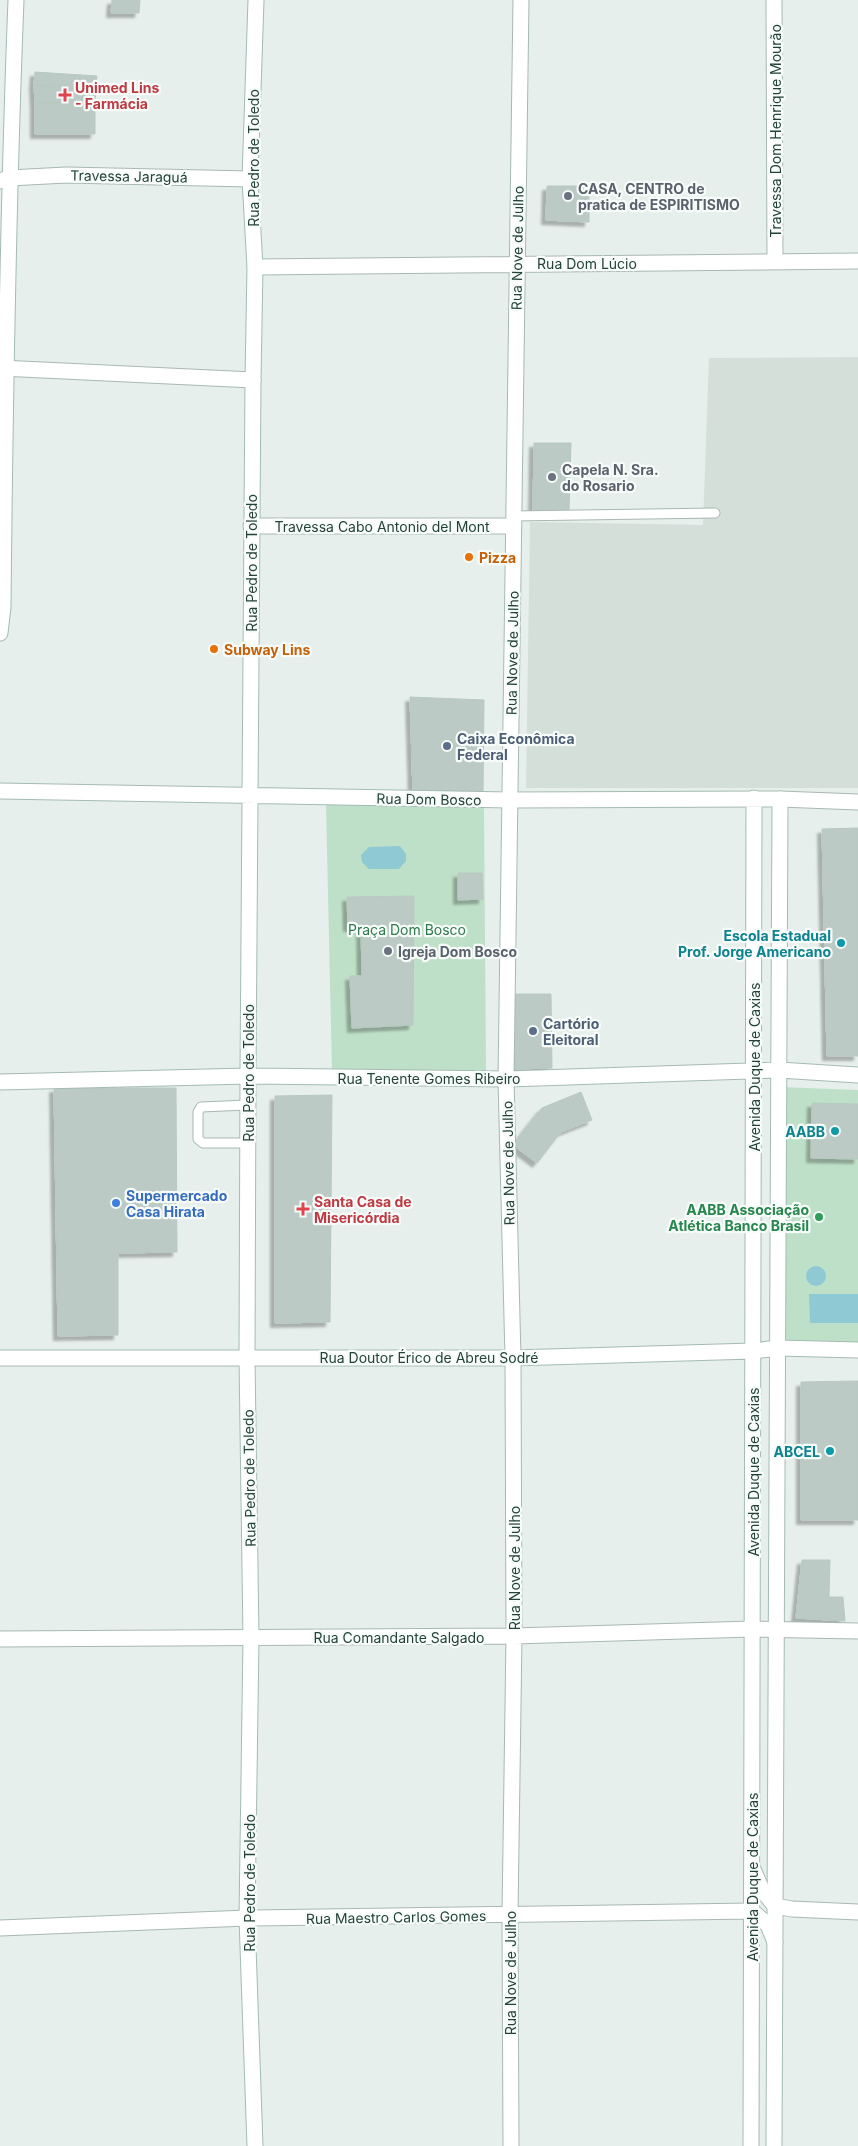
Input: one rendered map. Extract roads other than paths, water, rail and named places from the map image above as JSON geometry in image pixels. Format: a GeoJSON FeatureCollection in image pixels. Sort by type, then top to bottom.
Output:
{"type":"FeatureCollection","features":[{"type":"Feature","properties":{"kind":"main road"},"geometry":{"type":"LineString","coordinates":[[0,633],[3,368],[9,292],[4,180],[16,0]]}},
{"type":"Feature","properties":{"kind":"main road","name":"Rua Pedro de Toledo"},"geometry":{"type":"LineString","coordinates":[[255,2146],[247,1918],[251,1638],[247,1358],[251,526],[256,267],[250,179],[256,0]]}},
{"type":"Feature","properties":{"kind":"main road","name":"Rua Nove de Julho"},"geometry":{"type":"LineString","coordinates":[[510,2146],[510,1915],[514,1636],[513,1358],[506,1079],[521,0]]}},
{"type":"Feature","properties":{"kind":"main road","name":"Travessa Dom Henrique Mourão"},"geometry":{"type":"LineString","coordinates":[[774,0],[775,262]]}},
{"type":"Feature","properties":{"kind":"main road","name":"Travessa Jaraguá"},"geometry":{"type":"LineString","coordinates":[[4,180],[66,175],[250,179]]}},
{"type":"Feature","properties":{"kind":"main road","name":"Rua Dom Lúcio"},"geometry":{"type":"LineString","coordinates":[[256,267],[858,261]]}},
{"type":"Feature","properties":{"kind":"main road"},"geometry":{"type":"LineString","coordinates":[[3,368],[253,380]]}},
{"type":"Feature","properties":{"kind":"main road","name":"Travessa Cabo Antonio del Mont"},"geometry":{"type":"LineString","coordinates":[[251,526],[513,521]]}},
{"type":"Feature","properties":{"kind":"main road","name":"Rua Dom Bosco"},"geometry":{"type":"LineString","coordinates":[[0,792],[511,800],[754,798],[858,802]]}},
{"type":"Feature","properties":{"kind":"main road","name":"Avenida Duque de Caxias"},"geometry":{"type":"LineString","coordinates":[[752,2146],[754,798]]}},
{"type":"Feature","properties":{"kind":"main road","name":"Avenida Duque de Caxias"},"geometry":{"type":"LineString","coordinates":[[774,2146],[780,799]]}},
{"type":"Feature","properties":{"kind":"main road","name":"Rua Tenente Gomes Ribeiro"},"geometry":{"type":"LineString","coordinates":[[0,1082],[248,1076],[506,1079],[779,1070],[858,1075]]}},
{"type":"Feature","properties":{"kind":"main road","name":"Rua Doutor Érico de Abreu Sodré"},"geometry":{"type":"LineString","coordinates":[[0,1358],[513,1358],[753,1351],[778,1348],[858,1350]]}},
{"type":"Feature","properties":{"kind":"main road","name":"Rua Comandante Salgado"},"geometry":{"type":"LineString","coordinates":[[0,1639],[514,1636],[752,1629],[858,1631]]}},
{"type":"Feature","properties":{"kind":"main road"},"geometry":{"type":"LineString","coordinates":[[752,1869],[762,1890],[775,1906],[858,1912]]}},
{"type":"Feature","properties":{"kind":"main road"},"geometry":{"type":"LineString","coordinates":[[752,1911],[768,1925],[775,1942]]}},
{"type":"Feature","properties":{"kind":"main road","name":"Rua Maestro Carlos Gomes"},"geometry":{"type":"LineString","coordinates":[[0,1928],[247,1918],[752,1911]]}},
{"type":"Feature","properties":{"kind":"lane"},"geometry":{"type":"LineString","coordinates":[[513,521],[715,513]]}},
{"type":"Feature","properties":{"kind":"lane"},"geometry":{"type":"LineString","coordinates":[[248,1105],[201,1107],[198,1112],[198,1139],[203,1143],[248,1143]]}},
{"type":"Feature","properties":{"kind":"water"},"geometry":{"type":"Polygon","coordinates":[[[400,846],[406,854],[406,861],[399,869],[369,869],[362,862],[361,855],[369,847],[400,846]]]}},
{"type":"Feature","properties":{"kind":"water"},"geometry":{"type":"Polygon","coordinates":[[[816,1266],[823,1269],[826,1276],[823,1283],[816,1286],[809,1283],[806,1276],[809,1269],[816,1266]]]}},
{"type":"Feature","properties":{"kind":"water"},"geometry":{"type":"Polygon","coordinates":[[[809,1294],[858,1294],[858,1323],[810,1323],[809,1294]]]}},
{"type":"Feature","properties":{"kind":"place","name":"Unimed Lins - Farmácia"},"geometry":{"type":"Point","coordinates":[65,95]}},
{"type":"Feature","properties":{"kind":"place","name":"CASA, CENTRO de pratica de ESPIRITISMO"},"geometry":{"type":"Point","coordinates":[568,196]}},
{"type":"Feature","properties":{"kind":"place","name":"Capela N. Sra. do Rosario"},"geometry":{"type":"Point","coordinates":[552,477]}},
{"type":"Feature","properties":{"kind":"place","name":"Pizza"},"geometry":{"type":"Point","coordinates":[469,557]}},
{"type":"Feature","properties":{"kind":"place","name":"Subway Lins"},"geometry":{"type":"Point","coordinates":[214,649]}},
{"type":"Feature","properties":{"kind":"place","name":"Caixa Econômica Federal"},"geometry":{"type":"Point","coordinates":[447,746]}},
{"type":"Feature","properties":{"kind":"place","name":"Escola Estadual Prof. Jorge Americano"},"geometry":{"type":"Point","coordinates":[841,943]}},
{"type":"Feature","properties":{"kind":"place","name":"Igreja Dom Bosco"},"geometry":{"type":"Point","coordinates":[388,951]}},
{"type":"Feature","properties":{"kind":"place","name":"Cartório Eleitoral"},"geometry":{"type":"Point","coordinates":[533,1031]}},
{"type":"Feature","properties":{"kind":"place","name":"AABB"},"geometry":{"type":"Point","coordinates":[835,1131]}},
{"type":"Feature","properties":{"kind":"place","name":"Supermercado Casa Hirata"},"geometry":{"type":"Point","coordinates":[116,1203]}},
{"type":"Feature","properties":{"kind":"place","name":"Santa Casa de Misericórdia"},"geometry":{"type":"Point","coordinates":[303,1209]}},
{"type":"Feature","properties":{"kind":"place","name":"AABB Associação Atlética Banco Brasil"},"geometry":{"type":"Point","coordinates":[819,1217]}},
{"type":"Feature","properties":{"kind":"place","name":"ABCEL"},"geometry":{"type":"Point","coordinates":[830,1451]}},
{"type":"Feature","properties":{"kind":"park label","name":"Praça Dom Bosco"},"geometry":{"type":"Point","coordinates":[407,929]}}]}
